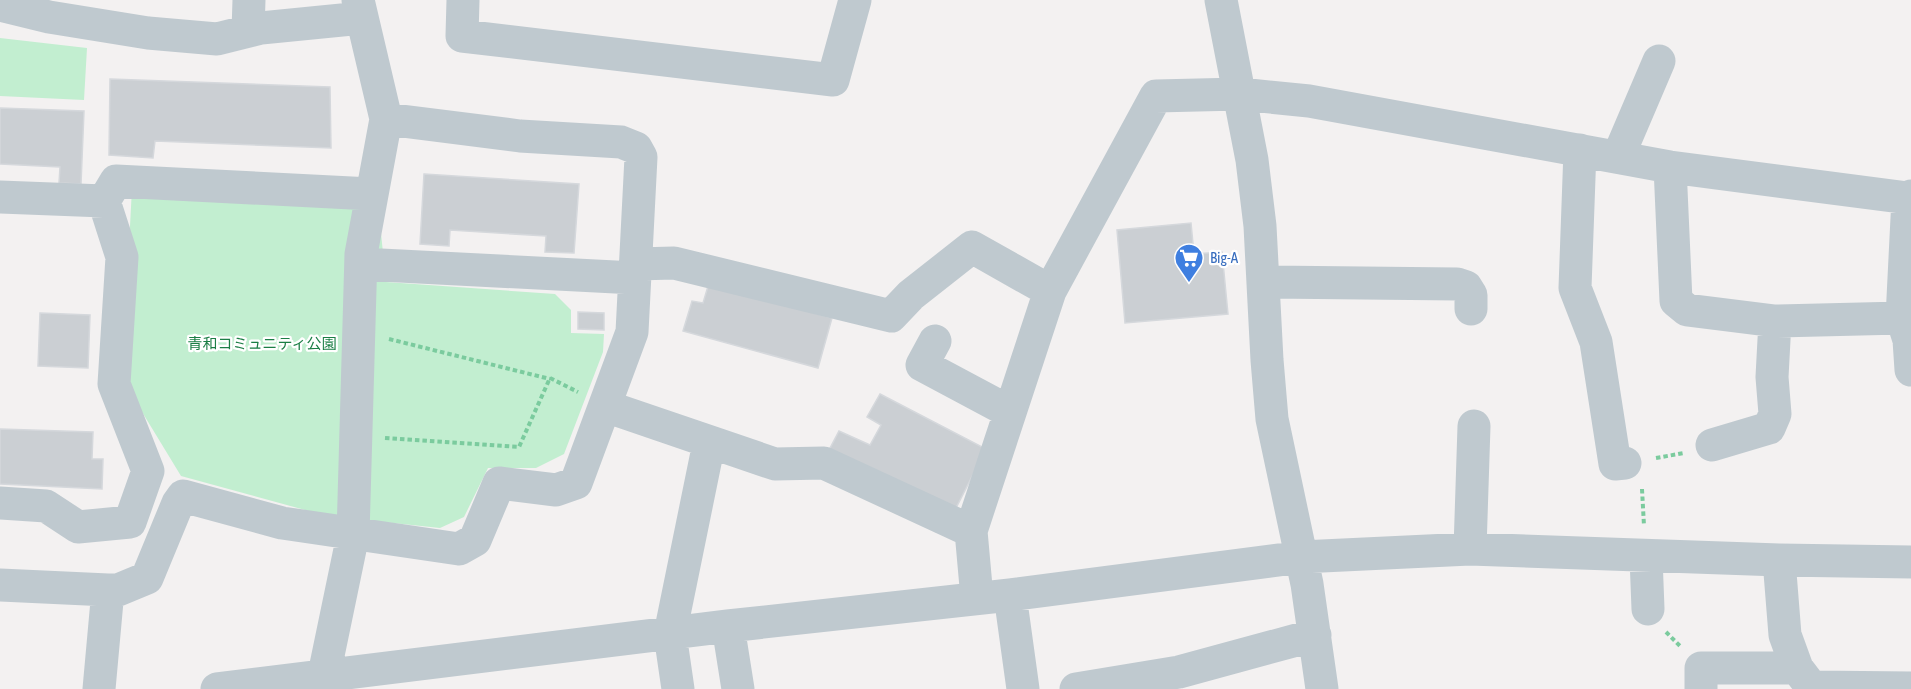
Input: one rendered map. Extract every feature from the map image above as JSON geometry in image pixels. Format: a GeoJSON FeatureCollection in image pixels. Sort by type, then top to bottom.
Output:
{"type":"FeatureCollection","features":[{"type":"Feature","properties":{"kind":"street"},"geometry":{"type":"LineString","coordinates":[[463,9],[462,36],[833,80],[855,0]]}},
{"type":"Feature","properties":{"kind":"street"},"geometry":{"type":"LineString","coordinates":[[1221,0],[1252,160],[1264,282],[1272,419],[1301,557],[1322,689]]}},
{"type":"Feature","properties":{"kind":"street"},"geometry":{"type":"LineString","coordinates":[[0,4],[49,17],[148,33],[217,39],[248,16],[261,28],[360,9],[386,119],[371,194],[361,264],[352,535],[322,683]]}},
{"type":"Feature","properties":{"kind":"street"},"geometry":{"type":"LineString","coordinates":[[1618,157],[1659,61]]}},
{"type":"Feature","properties":{"kind":"street"},"geometry":{"type":"LineString","coordinates":[[977,598],[971,531],[1050,291],[1156,96],[1240,94],[1310,101],[1670,167],[1910,197],[1902,318],[1909,340],[1911,370]]}},
{"type":"Feature","properties":{"kind":"street"},"geometry":{"type":"LineString","coordinates":[[0,585],[118,590],[147,578],[183,496],[282,523],[459,549],[475,540],[499,483],[556,490],[576,483],[632,332],[641,156],[636,148],[621,142],[520,135],[386,119]]}},
{"type":"Feature","properties":{"kind":"street"},"geometry":{"type":"LineString","coordinates":[[1580,150],[1575,288],[1596,342],[1615,464],[1633,462]]}},
{"type":"Feature","properties":{"kind":"street"},"geometry":{"type":"LineString","coordinates":[[1670,167],[1676,300],[1688,310],[1775,321],[1902,318]]}},
{"type":"Feature","properties":{"kind":"street"},"geometry":{"type":"LineString","coordinates":[[178,503],[148,471],[114,384],[122,257],[104,201],[116,181],[371,194]]}},
{"type":"Feature","properties":{"kind":"street"},"geometry":{"type":"LineString","coordinates":[[0,197],[104,201]]}},
{"type":"Feature","properties":{"kind":"street"},"geometry":{"type":"LineString","coordinates":[[361,264],[635,272],[674,263],[891,316],[911,295],[972,247],[1050,291]]}},
{"type":"Feature","properties":{"kind":"street"},"geometry":{"type":"LineString","coordinates":[[1264,282],[1457,284],[1466,287],[1471,296],[1471,309]]}},
{"type":"Feature","properties":{"kind":"street"},"geometry":{"type":"LineString","coordinates":[[1712,446],[1769,428],[1775,414],[1772,377],[1775,321]]}},
{"type":"Feature","properties":{"kind":"street"},"geometry":{"type":"LineString","coordinates":[[935,341],[922,365],[1010,412]]}},
{"type":"Feature","properties":{"kind":"street"},"geometry":{"type":"LineString","coordinates":[[605,406],[775,465],[824,463],[971,531]]}},
{"type":"Feature","properties":{"kind":"street"},"geometry":{"type":"LineString","coordinates":[[1470,549],[1474,426]]}},
{"type":"Feature","properties":{"kind":"street"},"geometry":{"type":"LineString","coordinates":[[678,689],[670,634],[709,442]]}},
{"type":"Feature","properties":{"kind":"street"},"geometry":{"type":"LineString","coordinates":[[0,503],[46,506],[78,527],[130,522],[148,471]]}},
{"type":"Feature","properties":{"kind":"street"},"geometry":{"type":"LineString","coordinates":[[217,689],[322,683],[728,626],[1010,595],[1301,557],[1470,549],[1779,561],[1911,562]]}},
{"type":"Feature","properties":{"kind":"street"},"geometry":{"type":"LineString","coordinates":[[1646,557],[1648,609]]}},
{"type":"Feature","properties":{"kind":"street"},"geometry":{"type":"LineString","coordinates":[[1779,561],[1785,635],[1808,681]]}},
{"type":"Feature","properties":{"kind":"street"},"geometry":{"type":"LineString","coordinates":[[99,689],[108,590]]}},
{"type":"Feature","properties":{"kind":"street"},"geometry":{"type":"LineString","coordinates":[[1010,595],[1023,689]]}},
{"type":"Feature","properties":{"kind":"street"},"geometry":{"type":"LineString","coordinates":[[728,626],[738,689]]}},
{"type":"Feature","properties":{"kind":"street"},"geometry":{"type":"LineString","coordinates":[[1076,689],[1179,672],[1315,635]]}},
{"type":"Feature","properties":{"kind":"street"},"geometry":{"type":"LineString","coordinates":[[1701,679],[1808,681],[1911,688]]}},
{"type":"Feature","properties":{"kind":"path"},"geometry":{"type":"LineString","coordinates":[[359,331],[554,380]]}},
{"type":"Feature","properties":{"kind":"path"},"geometry":{"type":"LineString","coordinates":[[356,436],[519,447],[549,378],[605,406]]}},
{"type":"Feature","properties":{"kind":"path"},"geometry":{"type":"LineString","coordinates":[[1646,557],[1633,462],[1709,449],[1712,446]]}},
{"type":"Feature","properties":{"kind":"path"},"geometry":{"type":"LineString","coordinates":[[1648,609],[1650,616],[1701,679]]}},
{"type":"Feature","properties":{"kind":"green space"},"geometry":{"type":"Polygon","coordinates":[[[0,38],[87,48],[84,100],[0,96],[0,38]]]}},
{"type":"Feature","properties":{"kind":"green space","name":"青和コミュニティ公園"},"geometry":{"type":"Polygon","coordinates":[[[132,188],[378,204],[386,282],[555,294],[571,310],[571,333],[604,334],[603,352],[564,454],[536,468],[488,468],[464,517],[440,528],[327,516],[181,476],[122,379],[132,188]]]}},
{"type":"Feature","properties":{"kind":"building"},"geometry":{"type":"Polygon","coordinates":[[[110,79],[330,87],[331,148],[155,141],[153,158],[109,155],[110,79]]]}},
{"type":"Feature","properties":{"kind":"building"},"geometry":{"type":"Polygon","coordinates":[[[0,108],[84,111],[81,184],[59,183],[60,167],[0,164],[0,108]]]}},
{"type":"Feature","properties":{"kind":"building"},"geometry":{"type":"Polygon","coordinates":[[[424,174],[579,184],[574,253],[545,252],[546,236],[450,230],[449,246],[420,244],[424,174]]]}},
{"type":"Feature","properties":{"kind":"building"},"geometry":{"type":"Polygon","coordinates":[[[1191,223],[1194,254],[1222,252],[1228,314],[1125,323],[1117,230],[1191,223]]]}},
{"type":"Feature","properties":{"kind":"building"},"geometry":{"type":"Polygon","coordinates":[[[709,283],[832,318],[818,368],[683,331],[692,301],[703,303],[709,283]]]}},
{"type":"Feature","properties":{"kind":"building"},"geometry":{"type":"Polygon","coordinates":[[[578,312],[604,313],[604,330],[578,329],[578,312]]]}},
{"type":"Feature","properties":{"kind":"building"},"geometry":{"type":"Polygon","coordinates":[[[40,313],[90,315],[88,368],[38,366],[40,313]]]}},
{"type":"Feature","properties":{"kind":"building"},"geometry":{"type":"Polygon","coordinates":[[[880,394],[986,449],[954,512],[828,452],[839,431],[870,445],[881,425],[867,417],[880,394]]]}},
{"type":"Feature","properties":{"kind":"building"},"geometry":{"type":"Polygon","coordinates":[[[0,429],[93,432],[92,459],[103,459],[102,489],[0,484],[0,429]]]}},
{"type":"Feature","properties":{"kind":"place","name":"Big-A"},"geometry":{"type":"Point","coordinates":[1189,284]}}]}
